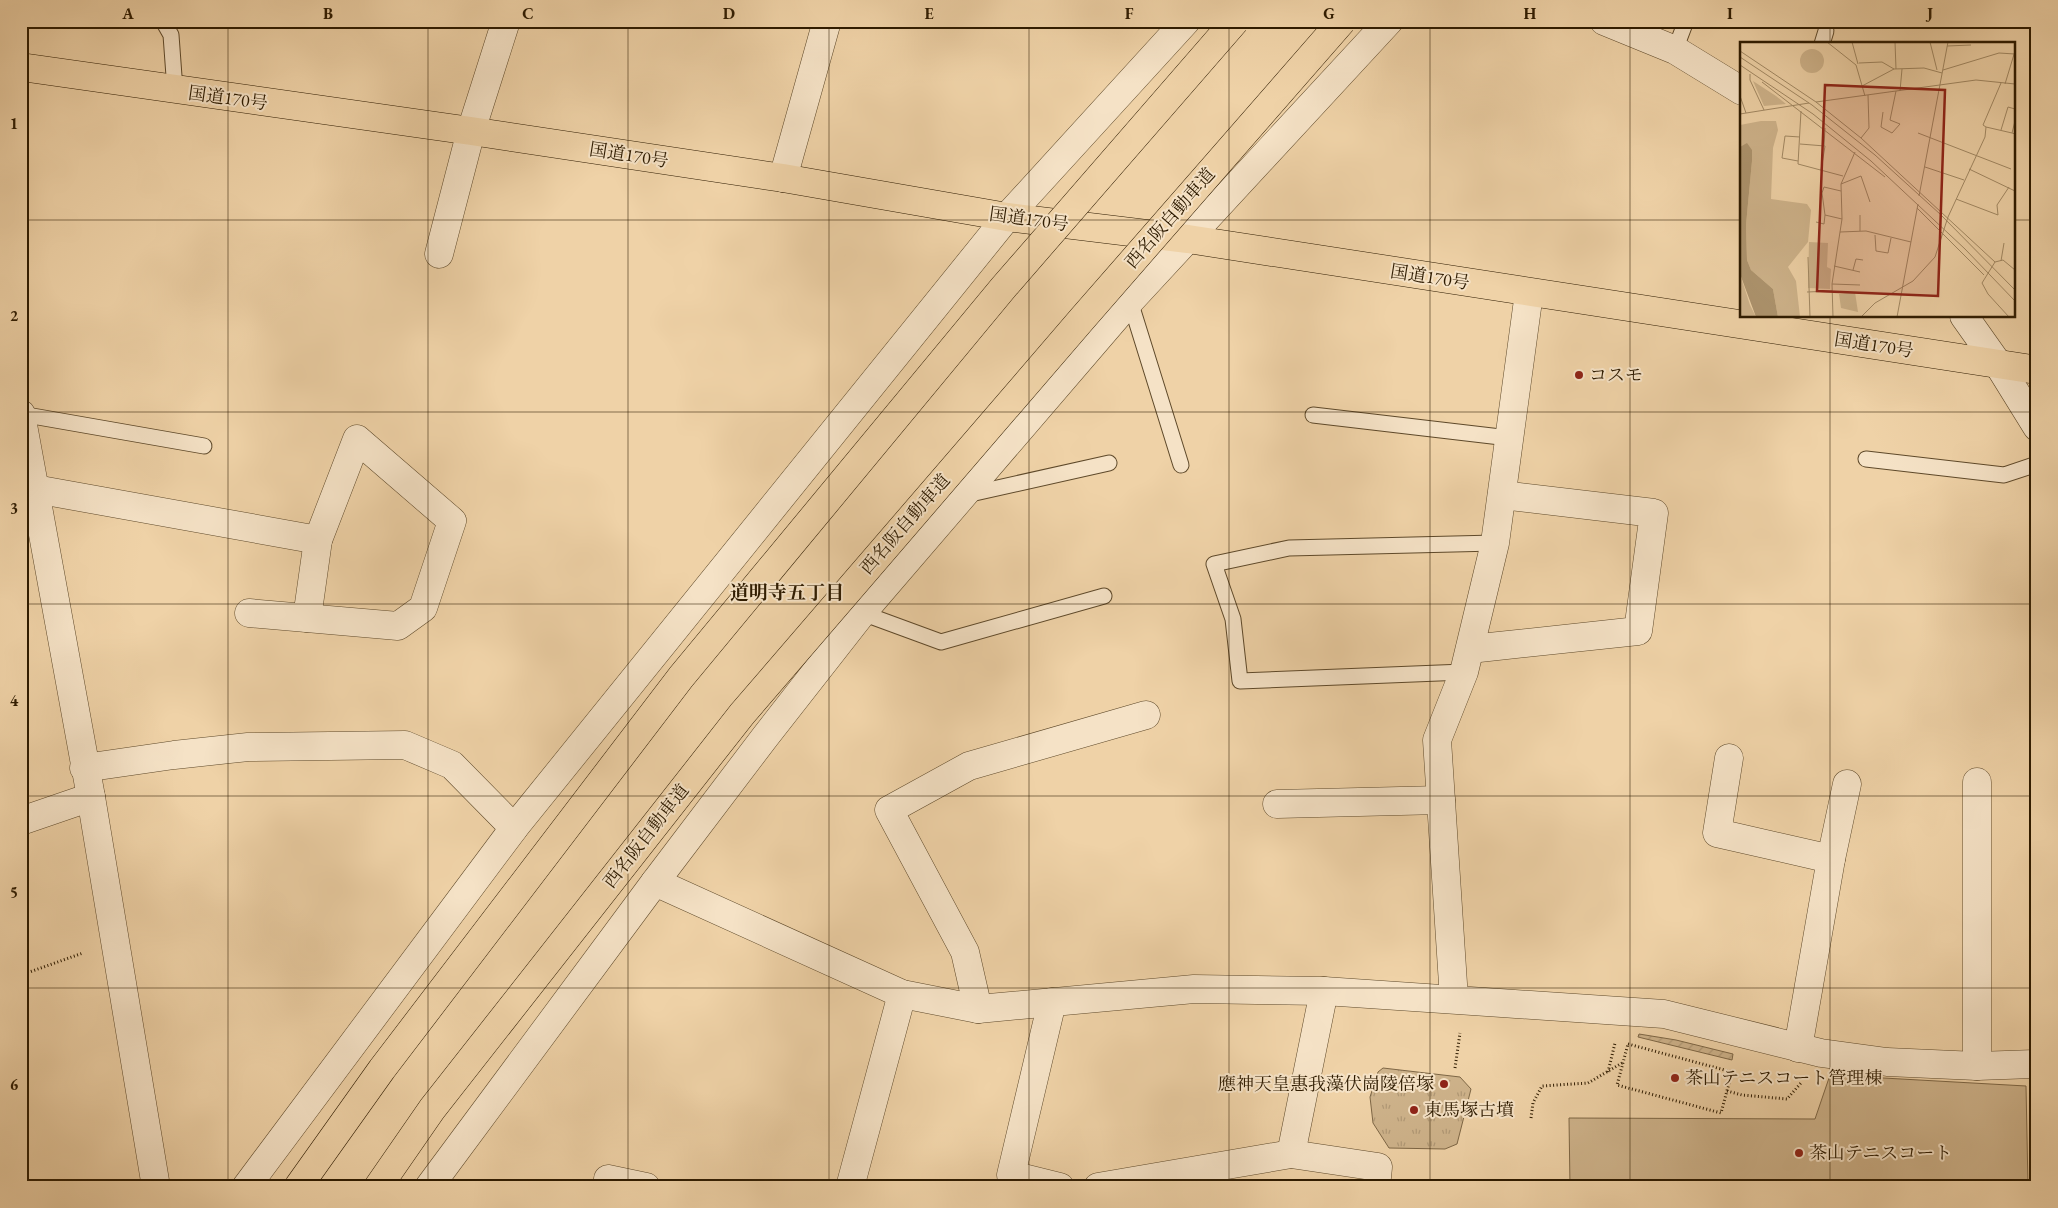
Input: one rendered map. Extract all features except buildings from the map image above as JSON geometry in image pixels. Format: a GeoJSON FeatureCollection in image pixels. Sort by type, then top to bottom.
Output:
{"type":"FeatureCollection","features":[{"type":"Feature","properties":{"kind":"highway"},"geometry":{"type":"LineString","coordinates":[[298,1187],[382,1068],[681,677],[1003,288],[1236,21]]}},
{"type":"Feature","properties":{"kind":"highway","name":"西名阪自動車道"},"geometry":{"type":"LineString","coordinates":[[378,1187],[432,1109],[742,714],[1088,311],[1342,21]]}},
{"type":"Feature","properties":{"kind":"highway","name":"国道170号"},"geometry":{"type":"LineString","coordinates":[[21,67],[471,131],[783,178],[1007,218],[1188,239],[2037,370]]}},
{"type":"Feature","properties":{"kind":"street"},"geometry":{"type":"LineString","coordinates":[[439,254],[471,131],[506,21]]}},
{"type":"Feature","properties":{"kind":"street"},"geometry":{"type":"LineString","coordinates":[[783,178],[827,21]]}},
{"type":"Feature","properties":{"kind":"street"},"geometry":{"type":"LineString","coordinates":[[246,1187],[514,828],[1007,218],[1186,21]]}},
{"type":"Feature","properties":{"kind":"street"},"geometry":{"type":"LineString","coordinates":[[429,1187],[655,882],[862,613],[1130,301],[1389,21]]}},
{"type":"Feature","properties":{"kind":"street"},"geometry":{"type":"LineString","coordinates":[[1604,21],[1675,50],[1740,90]]}},
{"type":"Feature","properties":{"kind":"street"},"geometry":{"type":"LineString","coordinates":[[1454,999],[1437,740],[1467,661],[1495,543],[1529,292]]}},
{"type":"Feature","properties":{"kind":"street"},"geometry":{"type":"LineString","coordinates":[[1965,318],[1998,364],[2037,427]]}},
{"type":"Feature","properties":{"kind":"street"},"geometry":{"type":"LineString","coordinates":[[21,414],[25,452],[35,489],[84,768],[91,797],[156,1187]]}},
{"type":"Feature","properties":{"kind":"street"},"geometry":{"type":"LineString","coordinates":[[249,613],[398,626],[423,608],[452,521],[357,439],[318,540],[308,618]]}},
{"type":"Feature","properties":{"kind":"street"},"geometry":{"type":"LineString","coordinates":[[35,489],[318,540]]}},
{"type":"Feature","properties":{"kind":"street"},"geometry":{"type":"LineString","coordinates":[[1467,661],[1638,632],[1654,513],[1502,495]]}},
{"type":"Feature","properties":{"kind":"street"},"geometry":{"type":"LineString","coordinates":[[978,1009],[965,952],[889,810],[969,766],[1146,715]]}},
{"type":"Feature","properties":{"kind":"street"},"geometry":{"type":"LineString","coordinates":[[84,768],[248,747],[405,745],[452,765],[514,828]]}},
{"type":"Feature","properties":{"kind":"street"},"geometry":{"type":"LineString","coordinates":[[1729,758],[1716,833],[1831,859]]}},
{"type":"Feature","properties":{"kind":"street"},"geometry":{"type":"LineString","coordinates":[[1977,782],[1977,1066]]}},
{"type":"Feature","properties":{"kind":"street"},"geometry":{"type":"LineString","coordinates":[[1798,1048],[1831,859],[1847,784]]}},
{"type":"Feature","properties":{"kind":"street"},"geometry":{"type":"LineString","coordinates":[[21,821],[91,797]]}},
{"type":"Feature","properties":{"kind":"street"},"geometry":{"type":"LineString","coordinates":[[1277,804],[1440,800]]}},
{"type":"Feature","properties":{"kind":"street"},"geometry":{"type":"LineString","coordinates":[[655,882],[902,994],[978,1009],[1194,989],[1324,991],[1664,1014],[1798,1048],[1840,1057],[1887,1062],[1977,1066],[2037,1064]]}},
{"type":"Feature","properties":{"kind":"street"},"geometry":{"type":"LineString","coordinates":[[1291,1154],[1324,991]]}},
{"type":"Feature","properties":{"kind":"street"},"geometry":{"type":"LineString","coordinates":[[850,1187],[902,994]]}},
{"type":"Feature","properties":{"kind":"street"},"geometry":{"type":"LineString","coordinates":[[1052,1002],[1011,1175],[1060,1187]]}},
{"type":"Feature","properties":{"kind":"street"},"geometry":{"type":"LineString","coordinates":[[1098,1187],[1291,1154],[1378,1167],[1376,1187]]}},
{"type":"Feature","properties":{"kind":"street"},"geometry":{"type":"LineString","coordinates":[[607,1187],[608,1179],[646,1187]]}},
{"type":"Feature","properties":{"kind":"lane"},"geometry":{"type":"LineString","coordinates":[[163,21],[171,35],[175,90]]}},
{"type":"Feature","properties":{"kind":"lane"},"geometry":{"type":"LineString","coordinates":[[1675,50],[1686,21]]}},
{"type":"Feature","properties":{"kind":"lane"},"geometry":{"type":"LineString","coordinates":[[1130,301],[1181,465]]}},
{"type":"Feature","properties":{"kind":"lane"},"geometry":{"type":"LineString","coordinates":[[21,414],[204,446]]}},
{"type":"Feature","properties":{"kind":"lane"},"geometry":{"type":"LineString","coordinates":[[1313,415],[1509,438]]}},
{"type":"Feature","properties":{"kind":"lane"},"geometry":{"type":"LineString","coordinates":[[1866,459],[2004,474],[2037,464]]}},
{"type":"Feature","properties":{"kind":"lane"},"geometry":{"type":"LineString","coordinates":[[962,496],[1109,464]]}},
{"type":"Feature","properties":{"kind":"lane"},"geometry":{"type":"LineString","coordinates":[[1467,661],[1240,681],[1233,619],[1214,564],[1289,548],[1495,543]]}},
{"type":"Feature","properties":{"kind":"lane"},"geometry":{"type":"LineString","coordinates":[[862,613],[941,642],[1104,596]]}},
{"type":"Feature","properties":{"kind":"path"},"geometry":{"type":"LineString","coordinates":[[21,975],[88,951]]}},
{"type":"Feature","properties":{"kind":"path"},"geometry":{"type":"LineString","coordinates":[[1608,1072],[1616,1038]]}},
{"type":"Feature","properties":{"kind":"path"},"geometry":{"type":"LineString","coordinates":[[1623,1039],[1637,1041]]}},
{"type":"Feature","properties":{"kind":"path"},"geometry":{"type":"LineString","coordinates":[[1628,1044],[1732,1072],[1721,1113],[1617,1085],[1623,1063],[1628,1044]]}},
{"type":"Feature","properties":{"kind":"path"},"geometry":{"type":"LineString","coordinates":[[1531,1118],[1533,1103],[1542,1086],[1588,1083],[1623,1063]]}},
{"type":"Feature","properties":{"kind":"path"},"geometry":{"type":"LineString","coordinates":[[1723,1064],[1729,1066],[1727,1071]]}},
{"type":"Feature","properties":{"kind":"path"},"geometry":{"type":"LineString","coordinates":[[1727,1091],[1742,1095],[1787,1099],[1803,1080]]}},
{"type":"Feature","properties":{"kind":"green space"},"geometry":{"type":"Polygon","coordinates":[[[1639,1034],[1676,1040],[1733,1054],[1732,1060],[1638,1037],[1639,1034]]]}},
{"type":"Feature","properties":{"kind":"green space"},"geometry":{"type":"Polygon","coordinates":[[[1383,1068],[1460,1077],[1471,1089],[1457,1144],[1445,1149],[1389,1148],[1373,1123],[1370,1097],[1378,1072],[1383,1068]]]}},
{"type":"Feature","properties":{"kind":"green space","name":"茶山テニスコート"},"geometry":{"type":"Polygon","coordinates":[[[1830,1075],[2026,1086],[2028,1187],[1570,1187],[1569,1118],[1815,1119],[1830,1075]]]}},
{"type":"Feature","properties":{"kind":"place","name":"コスモ"},"geometry":{"type":"Point","coordinates":[1579,375]}},
{"type":"Feature","properties":{"kind":"place","name":"茶山テニスコート管理棟"},"geometry":{"type":"Point","coordinates":[1675,1078]}},
{"type":"Feature","properties":{"kind":"place","name":"應神天皇惠我藻伏崗陵倍塚"},"geometry":{"type":"Point","coordinates":[1444,1084]}},
{"type":"Feature","properties":{"kind":"place","name":"東馬塚古墳"},"geometry":{"type":"Point","coordinates":[1414,1110]}},
{"type":"Feature","properties":{"kind":"place","name":"茶山テニスコート"},"geometry":{"type":"Point","coordinates":[1799,1153]}},
{"type":"Feature","properties":{"kind":"district","name":"道明寺五丁目"},"geometry":{"type":"Point","coordinates":[787,592]}}]}
